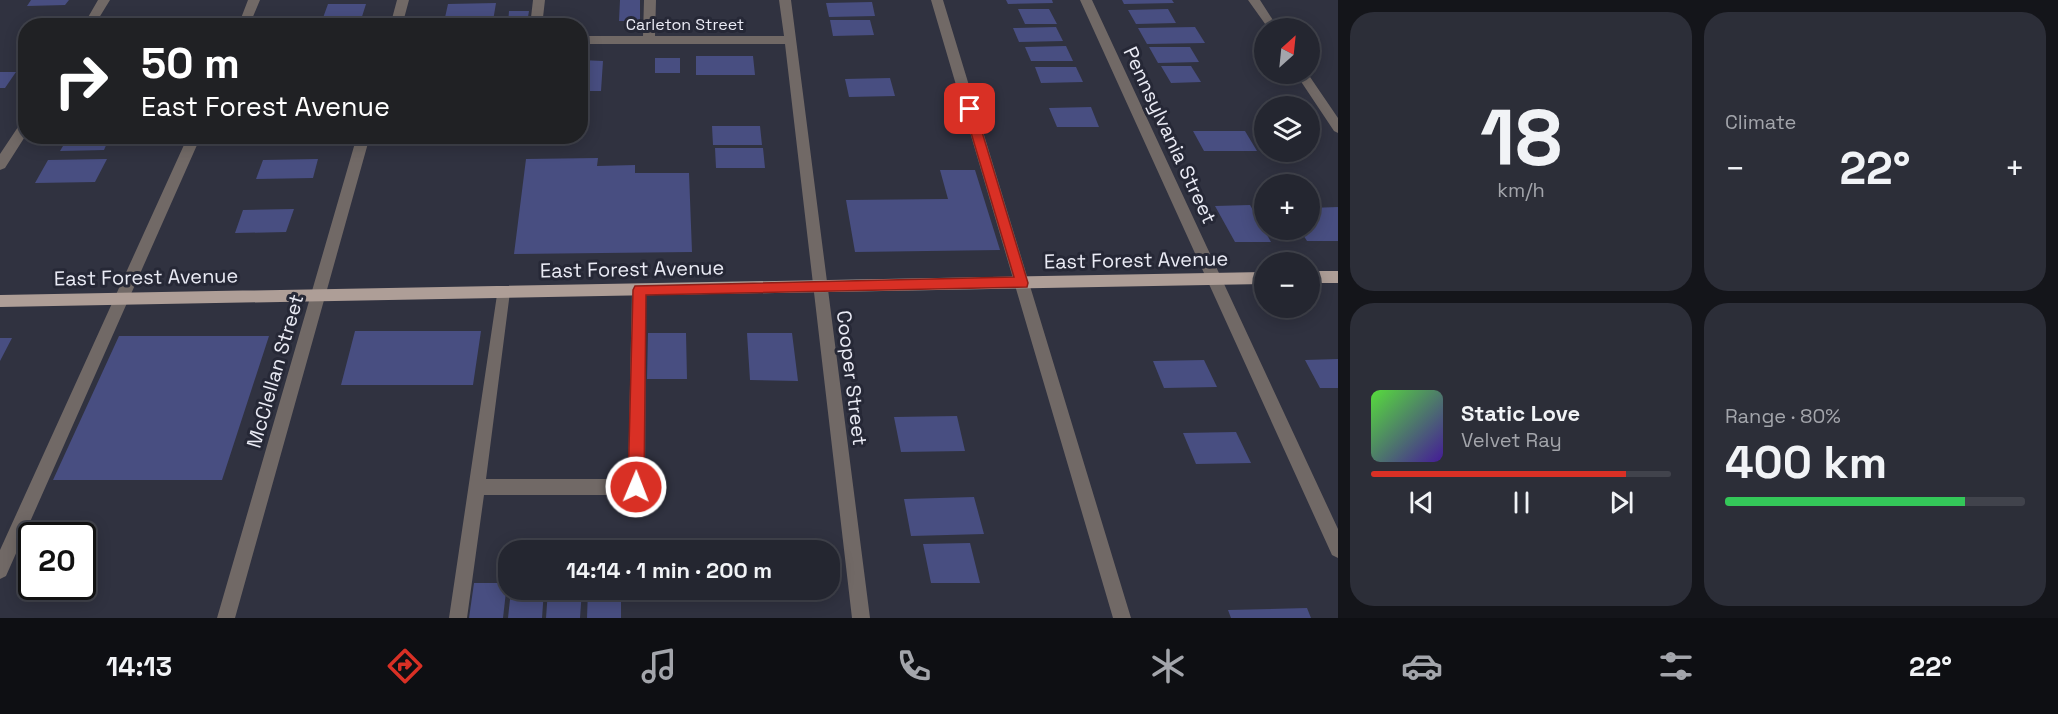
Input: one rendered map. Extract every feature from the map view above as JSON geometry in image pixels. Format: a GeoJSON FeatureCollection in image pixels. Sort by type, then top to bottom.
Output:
{"type":"FeatureCollection","features":[{"type":"Feature","properties":{"kind":"main road"},"geometry":{"type":"LineString","coordinates":[[1320,277],[1338,277]]}},
{"type":"Feature","properties":{"kind":"main road","name":"East Forest Avenue"},"geometry":{"type":"LineString","coordinates":[[0,301],[1254,278]]}},
{"type":"Feature","properties":{"kind":"street"},"geometry":{"type":"LineString","coordinates":[[92,18],[104,0]]}},
{"type":"Feature","properties":{"kind":"street"},"geometry":{"type":"LineString","coordinates":[[246,18],[254,0]]}},
{"type":"Feature","properties":{"kind":"street"},"geometry":{"type":"LineString","coordinates":[[398,18],[403,0]]}},
{"type":"Feature","properties":{"kind":"street"},"geometry":{"type":"LineString","coordinates":[[537,18],[540,0]]}},
{"type":"Feature","properties":{"kind":"street"},"geometry":{"type":"LineString","coordinates":[[649,40],[650,0]]}},
{"type":"Feature","properties":{"kind":"street","name":"Cooper Street"},"geometry":{"type":"LineString","coordinates":[[785,0],[861,618]]}},
{"type":"Feature","properties":{"kind":"street"},"geometry":{"type":"LineString","coordinates":[[937,0],[1122,618]]}},
{"type":"Feature","properties":{"kind":"street","name":"Pennsylvania Street"},"geometry":{"type":"LineString","coordinates":[[1086,0],[1338,549]]}},
{"type":"Feature","properties":{"kind":"street"},"geometry":{"type":"LineString","coordinates":[[1254,0],[1266,18]]}},
{"type":"Feature","properties":{"kind":"street","name":"Carleton Street"},"geometry":{"type":"LineString","coordinates":[[588,40],[790,40]]}},
{"type":"Feature","properties":{"kind":"street"},"geometry":{"type":"LineString","coordinates":[[1309,84],[1338,128]]}},
{"type":"Feature","properties":{"kind":"street"},"geometry":{"type":"LineString","coordinates":[[0,165],[18,137]]}},
{"type":"Feature","properties":{"kind":"street"},"geometry":{"type":"LineString","coordinates":[[0,570],[191,144]]}},
{"type":"Feature","properties":{"kind":"street","name":"McClellan Street"},"geometry":{"type":"LineString","coordinates":[[226,618],[362,144]]}},
{"type":"Feature","properties":{"kind":"street"},"geometry":{"type":"LineString","coordinates":[[477,487],[636,487],[639,290]]}},
{"type":"Feature","properties":{"kind":"street"},"geometry":{"type":"LineString","coordinates":[[458,618],[503,292]]}},
{"type":"Feature","properties":{"kind":"building"},"geometry":{"type":"Polygon","coordinates":[[[31,0],[69,0],[65,5],[27,6],[31,0]]]}},
{"type":"Feature","properties":{"kind":"building"},"geometry":{"type":"Polygon","coordinates":[[[620,0],[640,0],[640,21],[619,21],[620,0]]]}},
{"type":"Feature","properties":{"kind":"building"},"geometry":{"type":"Polygon","coordinates":[[[1006,0],[1052,0],[1053,3],[1008,4],[1006,0]]]}},
{"type":"Feature","properties":{"kind":"building"},"geometry":{"type":"Polygon","coordinates":[[[1122,0],[1172,0],[1174,3],[1124,4],[1122,0]]]}},
{"type":"Feature","properties":{"kind":"building"},"geometry":{"type":"Polygon","coordinates":[[[872,2],[875,16],[829,17],[826,3],[872,2]]]}},
{"type":"Feature","properties":{"kind":"building"},"geometry":{"type":"Polygon","coordinates":[[[496,3],[494,18],[445,18],[448,4],[496,3]]]}},
{"type":"Feature","properties":{"kind":"building"},"geometry":{"type":"Polygon","coordinates":[[[328,4],[366,4],[362,18],[323,18],[328,4]]]}},
{"type":"Feature","properties":{"kind":"building"},"geometry":{"type":"Polygon","coordinates":[[[1018,9],[1049,9],[1057,24],[1025,24],[1018,9]]]}},
{"type":"Feature","properties":{"kind":"building"},"geometry":{"type":"Polygon","coordinates":[[[1168,9],[1176,23],[1136,24],[1128,10],[1168,9]]]}},
{"type":"Feature","properties":{"kind":"building"},"geometry":{"type":"Polygon","coordinates":[[[509,11],[529,11],[528,18],[508,18],[509,11]]]}},
{"type":"Feature","properties":{"kind":"building"},"geometry":{"type":"Polygon","coordinates":[[[830,20],[870,20],[874,35],[833,36],[830,20]]]}},
{"type":"Feature","properties":{"kind":"building"},"geometry":{"type":"Polygon","coordinates":[[[1056,27],[1063,41],[1019,42],[1013,28],[1056,27]]]}},
{"type":"Feature","properties":{"kind":"building"},"geometry":{"type":"Polygon","coordinates":[[[1195,27],[1205,43],[1147,44],[1138,28],[1195,27]]]}},
{"type":"Feature","properties":{"kind":"building"},"geometry":{"type":"Polygon","coordinates":[[[1066,46],[1073,61],[1031,61],[1025,47],[1066,46]]]}},
{"type":"Feature","properties":{"kind":"building"},"geometry":{"type":"Polygon","coordinates":[[[1149,47],[1190,47],[1199,62],[1158,63],[1149,47]]]}},
{"type":"Feature","properties":{"kind":"building"},"geometry":{"type":"Polygon","coordinates":[[[696,56],[753,56],[755,75],[696,75],[696,56]]]}},
{"type":"Feature","properties":{"kind":"building"},"geometry":{"type":"Polygon","coordinates":[[[655,58],[680,58],[680,73],[655,73],[655,58]]]}},
{"type":"Feature","properties":{"kind":"building"},"geometry":{"type":"Polygon","coordinates":[[[588,60],[603,61],[601,91],[588,91],[588,60]]]}},
{"type":"Feature","properties":{"kind":"building"},"geometry":{"type":"Polygon","coordinates":[[[1161,66],[1191,66],[1201,82],[1171,83],[1161,66]]]}},
{"type":"Feature","properties":{"kind":"building"},"geometry":{"type":"Polygon","coordinates":[[[1035,67],[1076,67],[1083,82],[1041,83],[1035,67]]]}},
{"type":"Feature","properties":{"kind":"building"},"geometry":{"type":"Polygon","coordinates":[[[0,72],[16,72],[5,88],[0,88],[0,72]]]}},
{"type":"Feature","properties":{"kind":"building"},"geometry":{"type":"Polygon","coordinates":[[[890,78],[895,96],[849,97],[845,79],[890,78]]]}},
{"type":"Feature","properties":{"kind":"building"},"geometry":{"type":"Polygon","coordinates":[[[1091,107],[1099,127],[1057,127],[1049,108],[1091,107]]]}},
{"type":"Feature","properties":{"kind":"building"},"geometry":{"type":"Polygon","coordinates":[[[712,126],[760,126],[762,145],[713,145],[712,126]]]}},
{"type":"Feature","properties":{"kind":"building"},"geometry":{"type":"Polygon","coordinates":[[[1193,131],[1245,131],[1254,146],[1254,151],[1204,151],[1193,131]]]}},
{"type":"Feature","properties":{"kind":"building"},"geometry":{"type":"Polygon","coordinates":[[[64,144],[107,144],[104,150],[60,151],[64,144]]]}},
{"type":"Feature","properties":{"kind":"building"},"geometry":{"type":"Polygon","coordinates":[[[715,148],[763,148],[765,168],[716,168],[715,148]]]}},
{"type":"Feature","properties":{"kind":"building"},"geometry":{"type":"Polygon","coordinates":[[[598,158],[597,166],[635,165],[635,173],[689,173],[692,252],[514,254],[526,159],[598,158]]]}},
{"type":"Feature","properties":{"kind":"building"},"geometry":{"type":"Polygon","coordinates":[[[107,159],[95,182],[35,183],[48,160],[107,159]]]}},
{"type":"Feature","properties":{"kind":"building"},"geometry":{"type":"Polygon","coordinates":[[[318,159],[313,178],[256,179],[263,160],[318,159]]]}},
{"type":"Feature","properties":{"kind":"building"},"geometry":{"type":"Polygon","coordinates":[[[940,170],[975,170],[1000,250],[855,252],[846,200],[948,199],[940,170]]]}},
{"type":"Feature","properties":{"kind":"building"},"geometry":{"type":"Polygon","coordinates":[[[1250,205],[1254,212],[1254,240],[1270,240],[1271,242],[1235,242],[1215,206],[1250,205]]]}},
{"type":"Feature","properties":{"kind":"building"},"geometry":{"type":"Polygon","coordinates":[[[1338,207],[1338,241],[1306,240],[1320,240],[1320,208],[1338,207]]]}},
{"type":"Feature","properties":{"kind":"building"},"geometry":{"type":"Polygon","coordinates":[[[294,209],[286,232],[235,233],[243,210],[294,209]]]}},
{"type":"Feature","properties":{"kind":"building"},"geometry":{"type":"Polygon","coordinates":[[[355,331],[481,331],[473,385],[341,385],[355,331]]]}},
{"type":"Feature","properties":{"kind":"building"},"geometry":{"type":"Polygon","coordinates":[[[648,333],[686,333],[687,379],[647,379],[648,333]]]}},
{"type":"Feature","properties":{"kind":"building"},"geometry":{"type":"Polygon","coordinates":[[[747,333],[792,333],[798,381],[750,380],[747,333]]]}},
{"type":"Feature","properties":{"kind":"building"},"geometry":{"type":"Polygon","coordinates":[[[119,336],[269,336],[222,480],[53,480],[119,336]]]}},
{"type":"Feature","properties":{"kind":"building"},"geometry":{"type":"Polygon","coordinates":[[[0,338],[12,338],[0,361],[0,338]]]}},
{"type":"Feature","properties":{"kind":"building"},"geometry":{"type":"Polygon","coordinates":[[[1338,359],[1338,388],[1320,388],[1305,360],[1338,359]]]}},
{"type":"Feature","properties":{"kind":"building"},"geometry":{"type":"Polygon","coordinates":[[[1204,360],[1217,387],[1164,388],[1153,361],[1204,360]]]}},
{"type":"Feature","properties":{"kind":"building"},"geometry":{"type":"Polygon","coordinates":[[[957,416],[965,451],[901,452],[894,417],[957,416]]]}},
{"type":"Feature","properties":{"kind":"building"},"geometry":{"type":"Polygon","coordinates":[[[1236,432],[1251,463],[1196,464],[1183,433],[1236,432]]]}},
{"type":"Feature","properties":{"kind":"building"},"geometry":{"type":"Polygon","coordinates":[[[974,497],[984,534],[911,536],[904,499],[974,497]]]}},
{"type":"Feature","properties":{"kind":"building"},"geometry":{"type":"Polygon","coordinates":[[[970,543],[980,583],[931,583],[923,544],[970,543]]]}},
{"type":"Feature","properties":{"kind":"building"},"geometry":{"type":"Polygon","coordinates":[[[474,583],[498,583],[498,600],[505,600],[503,618],[469,618],[474,583]]]}},
{"type":"Feature","properties":{"kind":"building"},"geometry":{"type":"Polygon","coordinates":[[[510,600],[543,600],[542,618],[508,618],[510,600]]]}},
{"type":"Feature","properties":{"kind":"building"},"geometry":{"type":"Polygon","coordinates":[[[547,600],[581,600],[580,618],[546,618],[547,600]]]}},
{"type":"Feature","properties":{"kind":"building"},"geometry":{"type":"Polygon","coordinates":[[[588,600],[621,600],[621,618],[587,618],[588,600]]]}},
{"type":"Feature","properties":{"kind":"building"},"geometry":{"type":"Polygon","coordinates":[[[1307,608],[1311,618],[1231,618],[1228,610],[1307,608]]]}},
{"type":"Feature","properties":{"kind":"route"},"geometry":{"type":"LineString","coordinates":[[636,487],[639,290],[1022,283],[970,109]]}}]}
